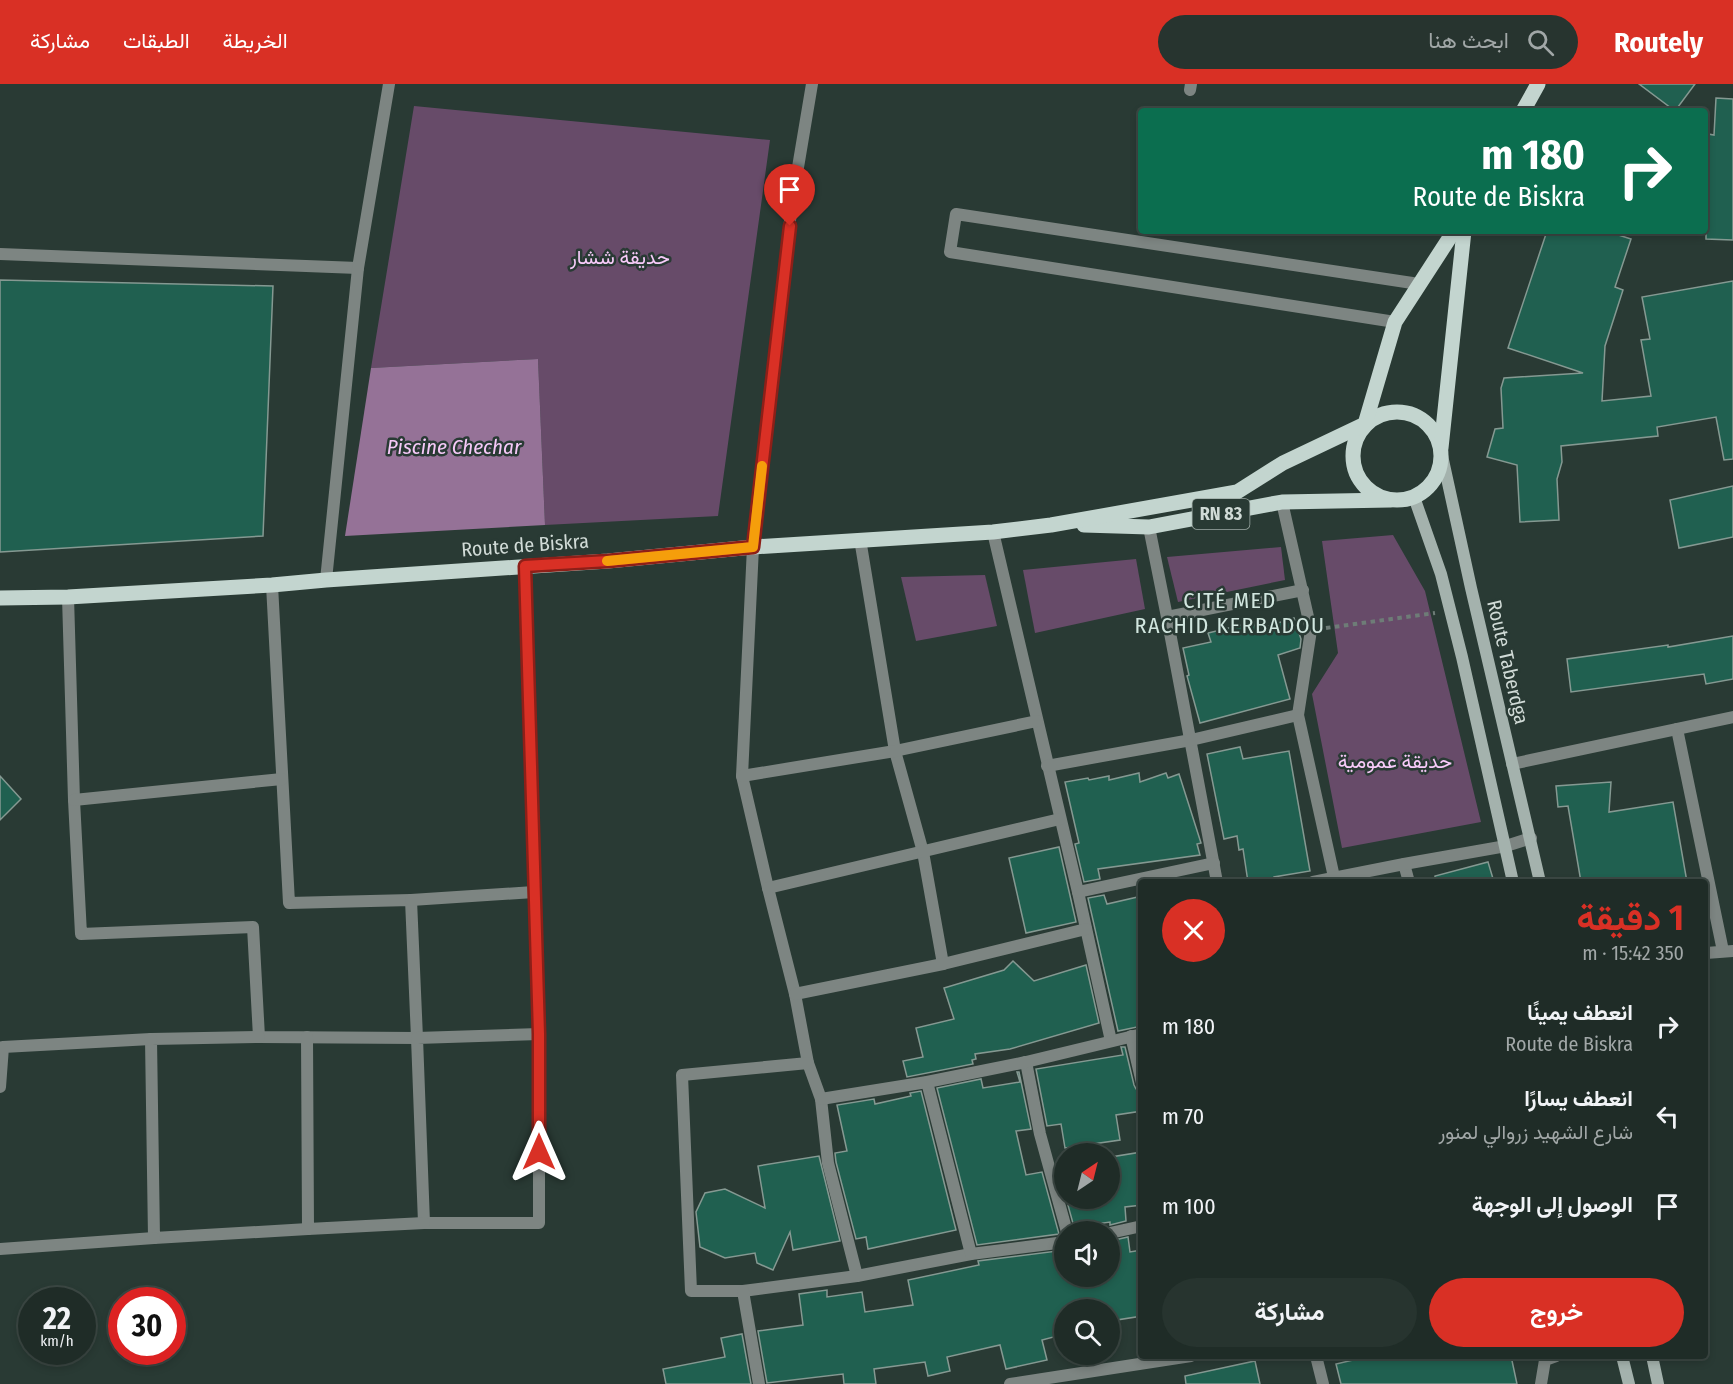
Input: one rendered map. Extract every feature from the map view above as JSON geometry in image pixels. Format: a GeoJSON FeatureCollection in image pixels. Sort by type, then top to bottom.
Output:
{"type":"FeatureCollection","features":[{"type":"Feature","properties":{"kind":"main road"},"geometry":{"type":"LineString","coordinates":[[1524,108],[1538,84]]}},
{"type":"Feature","properties":{"kind":"main road"},"geometry":{"type":"LineString","coordinates":[[1452,234],[1395,322],[1365,424],[1352,448],[1352,463],[1365,488],[1377,496],[1390,500],[1402,500],[1424,492],[1438,474],[1464,234]]}},
{"type":"Feature","properties":{"kind":"main road"},"geometry":{"type":"LineString","coordinates":[[1365,424],[1377,416],[1390,412],[1411,414],[1429,425],[1437,437],[1441,451]]}},
{"type":"Feature","properties":{"kind":"main road","name":"RN 83"},"geometry":{"type":"LineString","coordinates":[[1051,525],[1237,492],[1283,463],[1365,424]]}},
{"type":"Feature","properties":{"kind":"main road","name":"Route Taberdga"},"geometry":{"type":"LineString","coordinates":[[1441,451],[1539,879]]}},
{"type":"Feature","properties":{"kind":"main road"},"geometry":{"type":"LineString","coordinates":[[1414,497],[1441,574],[1513,879]]}},
{"type":"Feature","properties":{"kind":"main road","name":"RN 83"},"geometry":{"type":"LineString","coordinates":[[1051,525],[1149,527],[1282,502],[1390,500]]}},
{"type":"Feature","properties":{"kind":"main road","name":"Route de Biskra"},"geometry":{"type":"LineString","coordinates":[[0,598],[68,597],[272,585],[608,561],[860,539],[993,532],[1051,525]]}},
{"type":"Feature","properties":{"kind":"main road"},"geometry":{"type":"LineString","coordinates":[[1623,1359],[1629,1384]]}},
{"type":"Feature","properties":{"kind":"main road"},"geometry":{"type":"LineString","coordinates":[[1653,1359],[1658,1384]]}},
{"type":"Feature","properties":{"kind":"street"},"geometry":{"type":"LineString","coordinates":[[326,580],[358,268],[389,84]]}},
{"type":"Feature","properties":{"kind":"street"},"geometry":{"type":"LineString","coordinates":[[812,84],[792,203],[753,547],[742,776],[795,993],[808,1064],[821,1099],[828,1162],[857,1275]]}},
{"type":"Feature","properties":{"kind":"street"},"geometry":{"type":"LineString","coordinates":[[1395,322],[950,252],[956,214],[1419,284]]}},
{"type":"Feature","properties":{"kind":"street"},"geometry":{"type":"LineString","coordinates":[[0,254],[358,268]]}},
{"type":"Feature","properties":{"kind":"street"},"geometry":{"type":"LineString","coordinates":[[1282,502],[1311,630],[1298,716],[1334,877]]}},
{"type":"Feature","properties":{"kind":"street"},"geometry":{"type":"LineString","coordinates":[[1149,527],[1217,879]]}},
{"type":"Feature","properties":{"kind":"street"},"geometry":{"type":"LineString","coordinates":[[993,532],[1112,1041]]}},
{"type":"Feature","properties":{"kind":"street"},"geometry":{"type":"LineString","coordinates":[[860,539],[896,751],[923,852],[943,964]]}},
{"type":"Feature","properties":{"kind":"street"},"geometry":{"type":"LineString","coordinates":[[0,1249],[424,1223],[540,1223],[539,1034],[525,566]]}},
{"type":"Feature","properties":{"kind":"street"},"geometry":{"type":"LineString","coordinates":[[272,585],[289,903],[411,900],[534,892]]}},
{"type":"Feature","properties":{"kind":"street"},"geometry":{"type":"LineString","coordinates":[[1167,617],[1303,590]]}},
{"type":"Feature","properties":{"kind":"street"},"geometry":{"type":"LineString","coordinates":[[68,597],[74,800],[81,934],[253,927],[259,1037]]}},
{"type":"Feature","properties":{"kind":"street"},"geometry":{"type":"LineString","coordinates":[[1047,766],[1191,740],[1298,716]]}},
{"type":"Feature","properties":{"kind":"street"},"geometry":{"type":"LineString","coordinates":[[1512,764],[1733,717]]}},
{"type":"Feature","properties":{"kind":"street"},"geometry":{"type":"LineString","coordinates":[[742,776],[896,751],[1037,721]]}},
{"type":"Feature","properties":{"kind":"street"},"geometry":{"type":"LineString","coordinates":[[1677,729],[1728,951],[1708,953]]}},
{"type":"Feature","properties":{"kind":"street"},"geometry":{"type":"LineString","coordinates":[[74,800],[282,779]]}},
{"type":"Feature","properties":{"kind":"street"},"geometry":{"type":"LineString","coordinates":[[768,888],[1060,819]]}},
{"type":"Feature","properties":{"kind":"street"},"geometry":{"type":"LineString","coordinates":[[1326,879],[1506,846],[1531,838]]}},
{"type":"Feature","properties":{"kind":"street"},"geometry":{"type":"LineString","coordinates":[[1139,879],[1214,863]]}},
{"type":"Feature","properties":{"kind":"street"},"geometry":{"type":"LineString","coordinates":[[1404,864],[1408,879]]}},
{"type":"Feature","properties":{"kind":"street"},"geometry":{"type":"LineString","coordinates":[[1078,892],[1138,879]]}},
{"type":"Feature","properties":{"kind":"street"},"geometry":{"type":"LineString","coordinates":[[411,900],[424,1223]]}},
{"type":"Feature","properties":{"kind":"street"},"geometry":{"type":"LineString","coordinates":[[795,993],[943,964],[1086,929]]}},
{"type":"Feature","properties":{"kind":"street"},"geometry":{"type":"LineString","coordinates":[[0,1087],[3,1047],[151,1039],[417,1038],[539,1034]]}},
{"type":"Feature","properties":{"kind":"street"},"geometry":{"type":"LineString","coordinates":[[821,1099],[927,1082],[1026,1062],[1136,1035],[1138,1051]]}},
{"type":"Feature","properties":{"kind":"street"},"geometry":{"type":"LineString","coordinates":[[307,1037],[308,1229]]}},
{"type":"Feature","properties":{"kind":"street"},"geometry":{"type":"LineString","coordinates":[[151,1039],[154,1238]]}},
{"type":"Feature","properties":{"kind":"street"},"geometry":{"type":"LineString","coordinates":[[1026,1062],[1040,1134],[1064,1221]]}},
{"type":"Feature","properties":{"kind":"street"},"geometry":{"type":"LineString","coordinates":[[808,1064],[682,1076],[691,1291],[743,1291],[857,1275],[971,1254],[1054,1243]]}},
{"type":"Feature","properties":{"kind":"street"},"geometry":{"type":"LineString","coordinates":[[927,1082],[971,1254]]}},
{"type":"Feature","properties":{"kind":"street"},"geometry":{"type":"LineString","coordinates":[[1120,1231],[1138,1227]]}},
{"type":"Feature","properties":{"kind":"street"},"geometry":{"type":"LineString","coordinates":[[743,1291],[759,1384]]}},
{"type":"Feature","properties":{"kind":"street"},"geometry":{"type":"LineString","coordinates":[[1010,1384],[1172,1359]]}},
{"type":"Feature","properties":{"kind":"street"},"geometry":{"type":"LineString","coordinates":[[1317,1359],[1323,1384]]}},
{"type":"Feature","properties":{"kind":"street"},"geometry":{"type":"LineString","coordinates":[[1541,1384],[1545,1360],[1548,1359]]}},
{"type":"Feature","properties":{"kind":"path"},"geometry":{"type":"LineString","coordinates":[[1311,630],[1450,611]]}},
{"type":"Feature","properties":{"kind":"green space","name":"حديقة ششار"},"geometry":{"type":"Polygon","coordinates":[[[414,106],[770,140],[718,516],[545,525],[538,359],[371,368],[414,106]]]}},
{"type":"Feature","properties":{"kind":"green space","name":"حديقة عمومية"},"geometry":{"type":"Polygon","coordinates":[[[1393,535],[1425,591],[1481,822],[1342,848],[1312,694],[1338,653],[1322,541],[1393,535]]]}},
{"type":"Feature","properties":{"kind":"green space"},"geometry":{"type":"Polygon","coordinates":[[[1281,547],[1285,580],[1178,602],[1167,557],[1281,547]]]}},
{"type":"Feature","properties":{"kind":"green space"},"geometry":{"type":"Polygon","coordinates":[[[1136,559],[1145,609],[1035,633],[1023,570],[1136,559]]]}},
{"type":"Feature","properties":{"kind":"green space"},"geometry":{"type":"Polygon","coordinates":[[[985,575],[997,626],[916,641],[901,577],[985,575]]]}},
{"type":"Feature","properties":{"kind":"water","name":"Piscine Chechar"},"geometry":{"type":"Polygon","coordinates":[[[538,359],[545,525],[345,536],[371,368],[538,359]]]}},
{"type":"Feature","properties":{"kind":"building"},"geometry":{"type":"Polygon","coordinates":[[[1639,84],[1695,84],[1677,108],[1671,108],[1639,84]]]}},
{"type":"Feature","properties":{"kind":"building"},"geometry":{"type":"Polygon","coordinates":[[[1716,98],[1733,99],[1733,240],[1706,239],[1706,234],[1708,234],[1708,134],[1714,135],[1716,98]]]}},
{"type":"Feature","properties":{"kind":"building"},"geometry":{"type":"Polygon","coordinates":[[[1546,234],[1615,234],[1631,239],[1615,287],[1623,290],[1605,346],[1602,401],[1651,396],[1641,340],[1650,339],[1642,297],[1733,281],[1733,459],[1724,460],[1716,417],[1657,427],[1658,436],[1561,446],[1562,462],[1557,479],[1559,520],[1520,522],[1517,465],[1487,457],[1495,429],[1503,428],[1501,388],[1504,378],[1583,373],[1508,348],[1546,234]]]}},
{"type":"Feature","properties":{"kind":"building"},"geometry":{"type":"Polygon","coordinates":[[[0,280],[273,286],[263,536],[0,552],[0,280]]]}},
{"type":"Feature","properties":{"kind":"building"},"geometry":{"type":"Polygon","coordinates":[[[1733,486],[1733,537],[1679,548],[1670,500],[1733,486]]]}},
{"type":"Feature","properties":{"kind":"building"},"geometry":{"type":"Polygon","coordinates":[[[1294,618],[1301,639],[1300,648],[1278,655],[1290,699],[1200,723],[1187,676],[1189,675],[1183,648],[1211,642],[1208,633],[1254,622],[1256,630],[1294,618]]]}},
{"type":"Feature","properties":{"kind":"building"},"geometry":{"type":"Polygon","coordinates":[[[1733,636],[1733,679],[1706,684],[1704,674],[1571,692],[1567,659],[1668,645],[1668,647],[1733,636]]]}},
{"type":"Feature","properties":{"kind":"building"},"geometry":{"type":"Polygon","coordinates":[[[1240,747],[1243,759],[1289,751],[1310,871],[1274,877],[1274,879],[1248,879],[1243,849],[1239,850],[1237,836],[1224,839],[1207,754],[1240,747]]]}},
{"type":"Feature","properties":{"kind":"building"},"geometry":{"type":"Polygon","coordinates":[[[1139,773],[1140,782],[1166,773],[1168,778],[1179,774],[1201,843],[1197,844],[1200,855],[1098,869],[1100,879],[1084,882],[1075,844],[1079,843],[1065,782],[1109,776],[1109,780],[1139,773]]]}},
{"type":"Feature","properties":{"kind":"building"},"geometry":{"type":"Polygon","coordinates":[[[0,776],[21,799],[0,820],[0,776]]]}},
{"type":"Feature","properties":{"kind":"building"},"geometry":{"type":"Polygon","coordinates":[[[1611,782],[1609,812],[1673,802],[1686,879],[1580,879],[1568,806],[1558,807],[1556,786],[1611,782]]]}},
{"type":"Feature","properties":{"kind":"building"},"geometry":{"type":"Polygon","coordinates":[[[1059,847],[1076,922],[1026,933],[1009,858],[1059,847]]]}},
{"type":"Feature","properties":{"kind":"building"},"geometry":{"type":"Polygon","coordinates":[[[1488,862],[1493,879],[1435,879],[1435,876],[1488,862]]]}},
{"type":"Feature","properties":{"kind":"building"},"geometry":{"type":"Polygon","coordinates":[[[1104,895],[1107,904],[1138,897],[1138,1027],[1118,1031],[1088,898],[1104,895]]]}},
{"type":"Feature","properties":{"kind":"building"},"geometry":{"type":"Polygon","coordinates":[[[1013,961],[1034,981],[1086,965],[1099,1023],[1010,1049],[975,1054],[976,1059],[972,1060],[973,1064],[907,1077],[903,1061],[923,1057],[916,1028],[954,1019],[944,988],[1004,970],[1013,961]]]}},
{"type":"Feature","properties":{"kind":"building"},"geometry":{"type":"Polygon","coordinates":[[[1121,1047],[1125,1047],[1134,1085],[1138,1090],[1138,1112],[1116,1115],[1120,1140],[1099,1143],[1064,1143],[1061,1124],[1047,1126],[1036,1069],[1123,1055],[1121,1047]]]}},
{"type":"Feature","properties":{"kind":"building"},"geometry":{"type":"Polygon","coordinates":[[[1017,1072],[1019,1072],[1031,1129],[1016,1131],[1026,1175],[1042,1172],[1055,1221],[1054,1235],[977,1245],[937,1088],[981,1079],[983,1088],[1020,1082],[1017,1072]]]}},
{"type":"Feature","properties":{"kind":"building"},"geometry":{"type":"Polygon","coordinates":[[[921,1091],[956,1230],[868,1249],[866,1237],[856,1239],[836,1162],[835,1153],[847,1151],[837,1105],[874,1099],[875,1104],[911,1096],[910,1093],[921,1091]]]}},
{"type":"Feature","properties":{"kind":"building"},"geometry":{"type":"Polygon","coordinates":[[[1138,1153],[1138,1205],[1125,1207],[1126,1221],[1072,1221],[1069,1209],[1120,1209],[1120,1156],[1138,1153]]]}},
{"type":"Feature","properties":{"kind":"building"},"geometry":{"type":"Polygon","coordinates":[[[819,1156],[840,1241],[793,1250],[790,1232],[773,1270],[757,1263],[755,1253],[725,1258],[700,1247],[696,1212],[705,1193],[725,1189],[765,1208],[758,1166],[819,1156]]]}},
{"type":"Feature","properties":{"kind":"building"},"geometry":{"type":"Polygon","coordinates":[[[1128,1237],[1130,1252],[1138,1251],[1138,1317],[1120,1319],[1120,1299],[1054,1299],[1054,1337],[1042,1340],[1047,1360],[1006,1369],[1000,1345],[947,1357],[950,1371],[928,1376],[925,1362],[874,1369],[876,1384],[844,1384],[843,1374],[767,1383],[758,1331],[803,1325],[799,1294],[827,1290],[827,1297],[862,1292],[865,1312],[913,1305],[908,1280],[979,1265],[978,1261],[1054,1251],[1054,1287],[1120,1287],[1120,1239],[1128,1237]]]}},
{"type":"Feature","properties":{"kind":"building"},"geometry":{"type":"Polygon","coordinates":[[[742,1334],[751,1384],[666,1384],[663,1369],[725,1357],[721,1338],[742,1334]]]}},
{"type":"Feature","properties":{"kind":"building"},"geometry":{"type":"Polygon","coordinates":[[[1357,1359],[1512,1359],[1517,1384],[1341,1384],[1336,1364],[1357,1359]]]}},
{"type":"Feature","properties":{"kind":"building"},"geometry":{"type":"Polygon","coordinates":[[[1255,1361],[1260,1384],[1186,1384],[1185,1376],[1255,1361]]]}},
{"type":"Feature","properties":{"kind":"slow traffic"},"geometry":{"type":"LineString","coordinates":[[607,561],[753,547],[762,466]]}},
{"type":"Feature","properties":{"kind":"district","name":"CITÉ MED RACHID KERBADOU"},"geometry":{"type":"Point","coordinates":[1230,612]}},
{"type":"Feature","properties":{"kind":"route"},"geometry":{"type":"LineString","coordinates":[[539,1152],[539,1034],[525,566],[608,561],[753,547],[790,226]]}}]}
